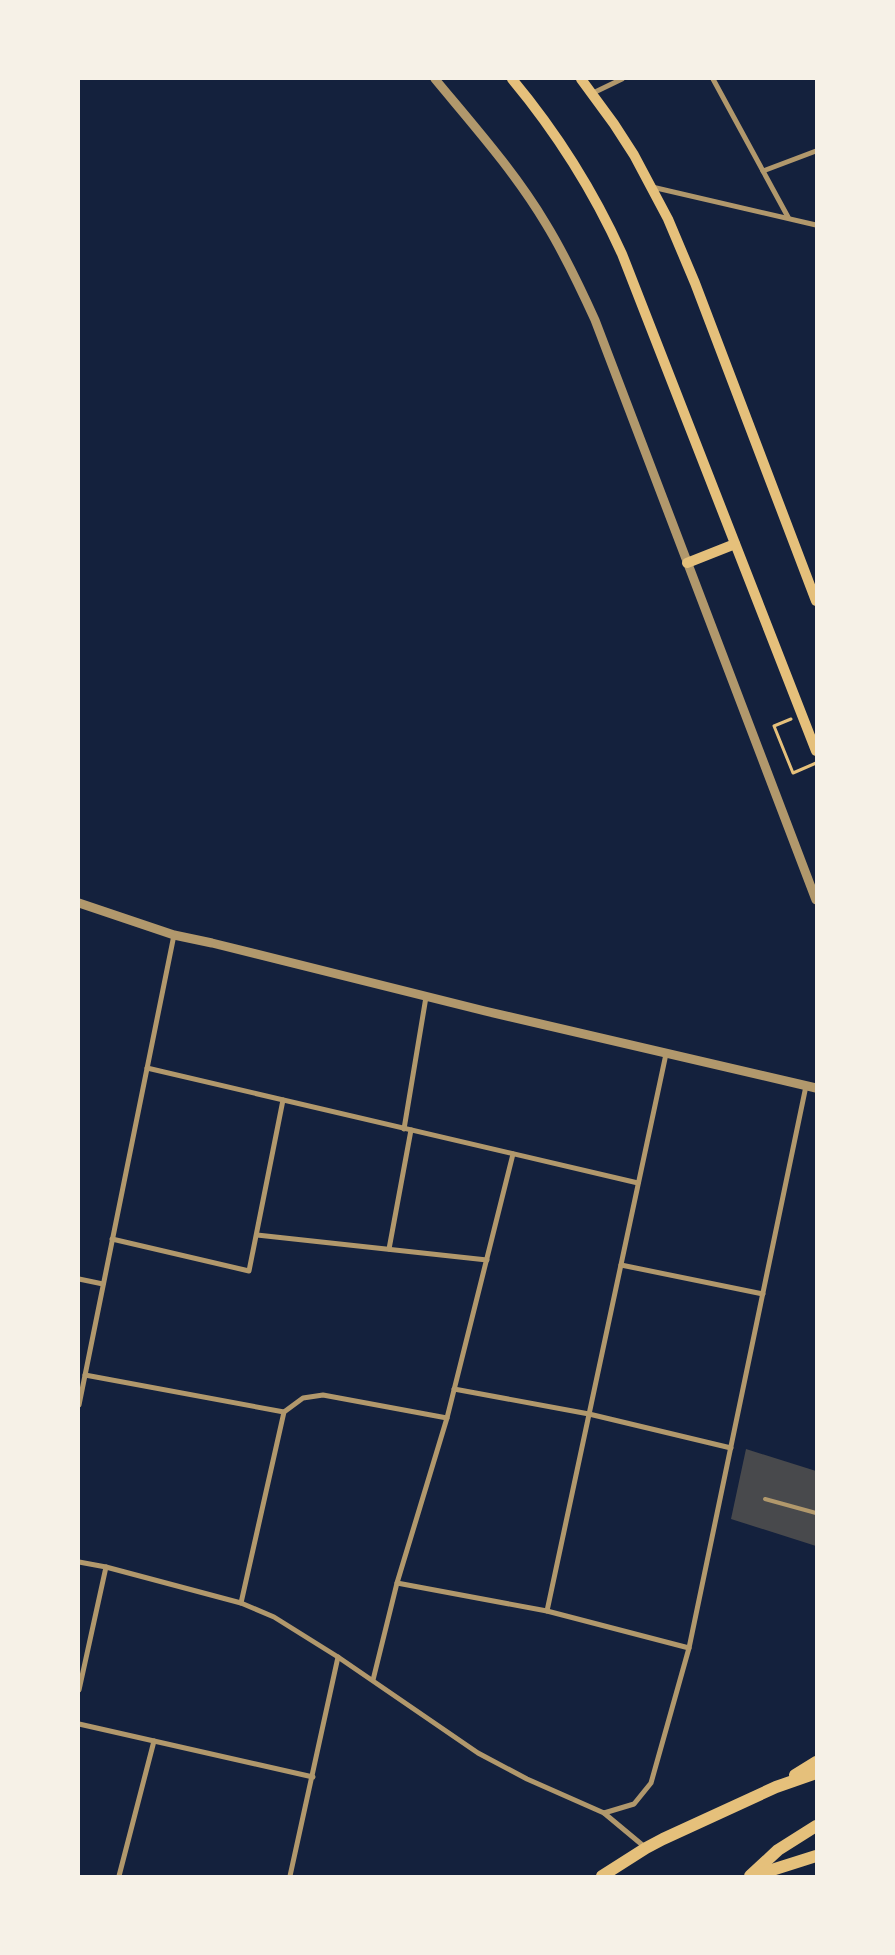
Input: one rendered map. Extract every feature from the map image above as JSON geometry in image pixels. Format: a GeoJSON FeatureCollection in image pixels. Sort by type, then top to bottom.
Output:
{"type":"FeatureCollection","features":[{"type":"Feature","properties":{"kind":"main road"},"geometry":{"type":"LineString","coordinates":[[512,79],[569,154],[606,220],[626,262],[816,751]]}},
{"type":"Feature","properties":{"kind":"main road"},"geometry":{"type":"LineString","coordinates":[[581,79],[593,93],[629,147],[668,219],[692,275],[816,601]]}},
{"type":"Feature","properties":{"kind":"main road"},"geometry":{"type":"LineString","coordinates":[[687,563],[735,544]]}},
{"type":"Feature","properties":{"kind":"main road"},"geometry":{"type":"LineString","coordinates":[[776,1787],[816,1762]]}},
{"type":"Feature","properties":{"kind":"main road"},"geometry":{"type":"LineString","coordinates":[[602,1876],[646,1848],[776,1787],[816,1773]]}},
{"type":"Feature","properties":{"kind":"main road"},"geometry":{"type":"LineString","coordinates":[[751,1876],[778,1850],[816,1826]]}},
{"type":"Feature","properties":{"kind":"main road"},"geometry":{"type":"LineString","coordinates":[[751,1876],[816,1856]]}},
{"type":"Feature","properties":{"kind":"street"},"geometry":{"type":"LineString","coordinates":[[435,79],[505,165],[541,216],[564,255],[595,320],[816,900]]}},
{"type":"Feature","properties":{"kind":"street"},"geometry":{"type":"LineString","coordinates":[[593,93],[622,79]]}},
{"type":"Feature","properties":{"kind":"street"},"geometry":{"type":"LineString","coordinates":[[713,79],[788,217]]}},
{"type":"Feature","properties":{"kind":"street"},"geometry":{"type":"LineString","coordinates":[[763,171],[816,151]]}},
{"type":"Feature","properties":{"kind":"street"},"geometry":{"type":"LineString","coordinates":[[652,187],[816,225]]}},
{"type":"Feature","properties":{"kind":"street"},"geometry":{"type":"LineString","coordinates":[[79,903],[174,935],[426,997],[816,1088]]}},
{"type":"Feature","properties":{"kind":"street"},"geometry":{"type":"LineString","coordinates":[[79,1405],[174,935]]}},
{"type":"Feature","properties":{"kind":"street"},"geometry":{"type":"LineString","coordinates":[[404,1129],[426,997]]}},
{"type":"Feature","properties":{"kind":"street"},"geometry":{"type":"LineString","coordinates":[[547,1611],[666,1054]]}},
{"type":"Feature","properties":{"kind":"street"},"geometry":{"type":"LineString","coordinates":[[147,1068],[638,1184]]}},
{"type":"Feature","properties":{"kind":"street"},"geometry":{"type":"LineString","coordinates":[[604,1813],[634,1804],[651,1783],[689,1648],[806,1086]]}},
{"type":"Feature","properties":{"kind":"street"},"geometry":{"type":"LineString","coordinates":[[112,1239],[249,1272],[283,1100]]}},
{"type":"Feature","properties":{"kind":"street"},"geometry":{"type":"LineString","coordinates":[[389,1250],[411,1130]]}},
{"type":"Feature","properties":{"kind":"street"},"geometry":{"type":"LineString","coordinates":[[373,1680],[397,1583],[447,1418],[513,1154]]}},
{"type":"Feature","properties":{"kind":"street"},"geometry":{"type":"LineString","coordinates":[[256,1235],[487,1260]]}},
{"type":"Feature","properties":{"kind":"street"},"geometry":{"type":"LineString","coordinates":[[621,1265],[763,1294]]}},
{"type":"Feature","properties":{"kind":"street"},"geometry":{"type":"LineString","coordinates":[[79,1279],[104,1284]]}},
{"type":"Feature","properties":{"kind":"street"},"geometry":{"type":"LineString","coordinates":[[85,1374],[284,1412]]}},
{"type":"Feature","properties":{"kind":"street"},"geometry":{"type":"LineString","coordinates":[[454,1389],[589,1414],[731,1448]]}},
{"type":"Feature","properties":{"kind":"street"},"geometry":{"type":"LineString","coordinates":[[241,1603],[284,1412],[303,1398],[323,1395],[447,1418]]}},
{"type":"Feature","properties":{"kind":"street"},"geometry":{"type":"LineString","coordinates":[[79,1562],[106,1567],[241,1603],[274,1617],[373,1680],[478,1754],[527,1780],[604,1813],[646,1848]]}},
{"type":"Feature","properties":{"kind":"street"},"geometry":{"type":"LineString","coordinates":[[79,1690],[106,1567]]}},
{"type":"Feature","properties":{"kind":"street"},"geometry":{"type":"LineString","coordinates":[[397,1583],[547,1611],[689,1648]]}},
{"type":"Feature","properties":{"kind":"street"},"geometry":{"type":"LineString","coordinates":[[290,1876],[338,1657]]}},
{"type":"Feature","properties":{"kind":"street"},"geometry":{"type":"LineString","coordinates":[[79,1724],[313,1778]]}},
{"type":"Feature","properties":{"kind":"street"},"geometry":{"type":"LineString","coordinates":[[119,1876],[154,1741]]}},
{"type":"Feature","properties":{"kind":"lane"},"geometry":{"type":"LineString","coordinates":[[764,1498],[816,1513]]}},
{"type":"Feature","properties":{"kind":"path"},"geometry":{"type":"LineString","coordinates":[[801,715],[774,726],[794,772],[816,763]]}},
{"type":"Feature","properties":{"kind":"building"},"geometry":{"type":"Polygon","coordinates":[[[746,1449],[816,1471],[816,1546],[731,1519],[746,1449]]]}}]}
